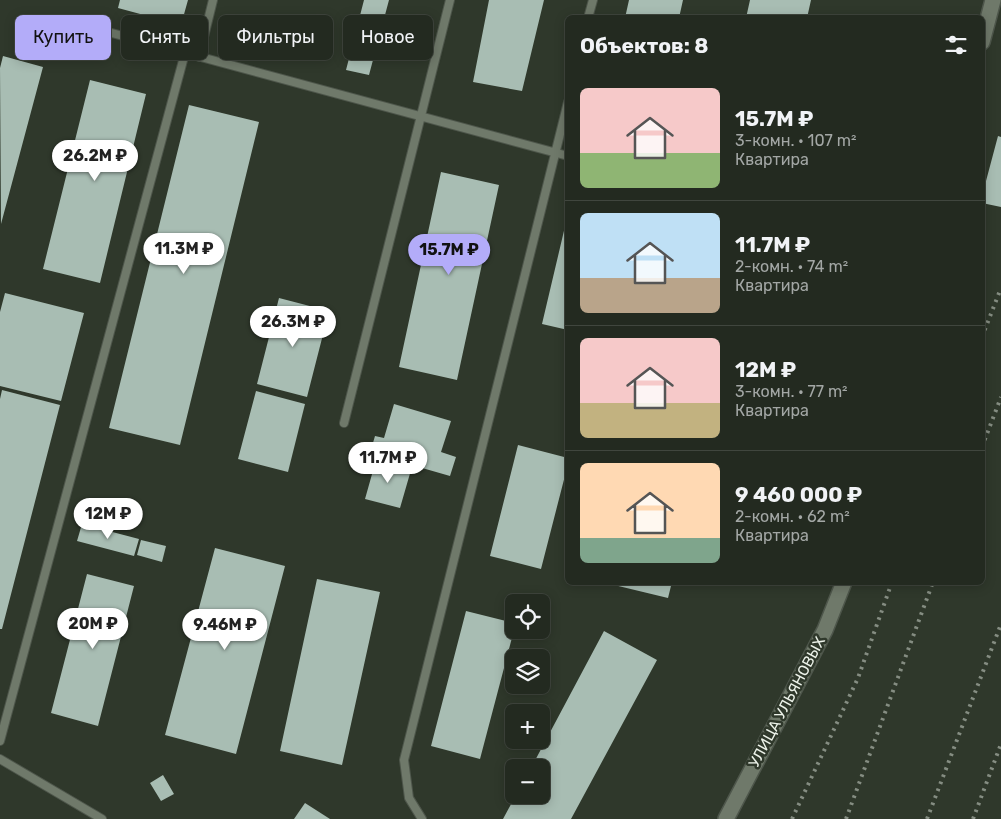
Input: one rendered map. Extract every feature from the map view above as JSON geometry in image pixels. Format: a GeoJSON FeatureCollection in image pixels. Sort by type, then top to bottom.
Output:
{"type":"FeatureCollection","features":[{"type":"Feature","properties":{"kind":"street"},"geometry":{"type":"LineString","coordinates":[[985,29],[992,0]]}},
{"type":"Feature","properties":{"kind":"street","name":"УЛИЦА УЛЬЯНОВЫХ"},"geometry":{"type":"LineString","coordinates":[[726,819],[825,630],[843,585]]}},
{"type":"Feature","properties":{"kind":"lane"},"geometry":{"type":"LineString","coordinates":[[208,20],[213,0]]}},
{"type":"Feature","properties":{"kind":"lane"},"geometry":{"type":"LineString","coordinates":[[344,423],[450,0]]}},
{"type":"Feature","properties":{"kind":"lane"},"geometry":{"type":"LineString","coordinates":[[589,15],[593,0]]}},
{"type":"Feature","properties":{"kind":"lane"},"geometry":{"type":"LineString","coordinates":[[208,59],[565,155]]}},
{"type":"Feature","properties":{"kind":"lane"},"geometry":{"type":"LineString","coordinates":[[0,741],[183,60]]}},
{"type":"Feature","properties":{"kind":"lane"},"geometry":{"type":"LineString","coordinates":[[422,819],[409,798],[404,760],[565,114]]}},
{"type":"Feature","properties":{"kind":"lane"},"geometry":{"type":"LineString","coordinates":[[0,760],[102,819]]}},
{"type":"Feature","properties":{"kind":"building"},"geometry":{"type":"Polygon","coordinates":[[[120,0],[188,0],[184,15],[144,15],[118,8],[120,0]]]}},
{"type":"Feature","properties":{"kind":"building"},"geometry":{"type":"Polygon","coordinates":[[[364,0],[389,0],[385,15],[360,15],[364,0]]]}},
{"type":"Feature","properties":{"kind":"building"},"geometry":{"type":"Polygon","coordinates":[[[489,0],[544,0],[522,91],[473,82],[489,0]]]}},
{"type":"Feature","properties":{"kind":"building"},"geometry":{"type":"Polygon","coordinates":[[[629,0],[683,0],[680,15],[626,15],[629,0]]]}},
{"type":"Feature","properties":{"kind":"building"},"geometry":{"type":"Polygon","coordinates":[[[750,0],[811,0],[808,15],[747,15],[750,0]]]}},
{"type":"Feature","properties":{"kind":"building"},"geometry":{"type":"Polygon","coordinates":[[[3,56],[43,67],[1,224],[0,68],[3,56]]]}},
{"type":"Feature","properties":{"kind":"building"},"geometry":{"type":"Polygon","coordinates":[[[349,60],[373,60],[369,75],[346,70],[349,60]]]}},
{"type":"Feature","properties":{"kind":"building"},"geometry":{"type":"Polygon","coordinates":[[[90,80],[146,94],[100,283],[43,269],[90,80]]]}},
{"type":"Feature","properties":{"kind":"building"},"geometry":{"type":"Polygon","coordinates":[[[189,105],[259,122],[180,445],[109,428],[189,105]]]}},
{"type":"Feature","properties":{"kind":"building"},"geometry":{"type":"Polygon","coordinates":[[[998,136],[1001,137],[1001,207],[985,204],[985,185],[998,136]]]}},
{"type":"Feature","properties":{"kind":"building"},"geometry":{"type":"Polygon","coordinates":[[[441,172],[499,185],[457,380],[399,367],[441,172]]]}},
{"type":"Feature","properties":{"kind":"building"},"geometry":{"type":"Polygon","coordinates":[[[565,226],[565,329],[542,324],[565,226]]]}},
{"type":"Feature","properties":{"kind":"building"},"geometry":{"type":"Polygon","coordinates":[[[5,293],[84,313],[61,401],[0,386],[0,312],[5,293]]]}},
{"type":"Feature","properties":{"kind":"building"},"geometry":{"type":"Polygon","coordinates":[[[279,298],[329,311],[307,397],[257,384],[279,298]]]}},
{"type":"Feature","properties":{"kind":"building"},"geometry":{"type":"Polygon","coordinates":[[[2,390],[60,405],[2,629],[0,629],[0,399],[2,390]]]}},
{"type":"Feature","properties":{"kind":"building"},"geometry":{"type":"Polygon","coordinates":[[[256,391],[305,404],[288,472],[238,459],[256,391]]]}},
{"type":"Feature","properties":{"kind":"building"},"geometry":{"type":"Polygon","coordinates":[[[394,404],[451,421],[441,452],[456,457],[450,476],[370,453],[375,436],[384,438],[394,404]]]}},
{"type":"Feature","properties":{"kind":"building"},"geometry":{"type":"Polygon","coordinates":[[[518,445],[565,457],[565,476],[541,569],[490,556],[518,445]]]}},
{"type":"Feature","properties":{"kind":"building"},"geometry":{"type":"Polygon","coordinates":[[[376,460],[411,470],[400,508],[365,499],[376,460]]]}},
{"type":"Feature","properties":{"kind":"building"},"geometry":{"type":"Polygon","coordinates":[[[82,524],[139,539],[134,556],[77,541],[82,524]]]}},
{"type":"Feature","properties":{"kind":"building"},"geometry":{"type":"Polygon","coordinates":[[[141,540],[166,546],[162,562],[137,555],[141,540]]]}},
{"type":"Feature","properties":{"kind":"building"},"geometry":{"type":"Polygon","coordinates":[[[215,548],[285,566],[236,754],[165,735],[215,548]]]}},
{"type":"Feature","properties":{"kind":"building"},"geometry":{"type":"Polygon","coordinates":[[[87,574],[134,586],[98,726],[51,713],[87,574]]]}},
{"type":"Feature","properties":{"kind":"building"},"geometry":{"type":"Polygon","coordinates":[[[317,579],[380,592],[342,765],[280,751],[317,579]]]}},
{"type":"Feature","properties":{"kind":"building"},"geometry":{"type":"Polygon","coordinates":[[[614,585],[671,585],[668,598],[614,585]]]}},
{"type":"Feature","properties":{"kind":"building"},"geometry":{"type":"Polygon","coordinates":[[[466,611],[505,621],[505,639],[512,639],[509,649],[505,649],[505,664],[480,759],[431,746],[466,611]]]}},
{"type":"Feature","properties":{"kind":"building"},"geometry":{"type":"Polygon","coordinates":[[[604,631],[657,660],[571,819],[503,819],[511,804],[550,804],[550,759],[536,759],[541,749],[550,749],[550,732],[604,631]]]}},
{"type":"Feature","properties":{"kind":"building"},"geometry":{"type":"Polygon","coordinates":[[[163,775],[174,794],[161,801],[150,783],[163,775]]]}},
{"type":"Feature","properties":{"kind":"building"},"geometry":{"type":"Polygon","coordinates":[[[305,803],[330,819],[294,819],[305,803]]]}},
{"type":"Feature","properties":{"kind":"railway"},"geometry":{"type":"LineString","coordinates":[[985,329],[1001,288]]}},
{"type":"Feature","properties":{"kind":"railway"},"geometry":{"type":"LineString","coordinates":[[985,439],[1001,397]]}},
{"type":"Feature","properties":{"kind":"railway"},"geometry":{"type":"LineString","coordinates":[[792,819],[858,678],[891,585]]}},
{"type":"Feature","properties":{"kind":"railway"},"geometry":{"type":"LineString","coordinates":[[846,819],[932,585]]}},
{"type":"Feature","properties":{"kind":"railway"},"geometry":{"type":"LineString","coordinates":[[927,819],[1001,624]]}},
{"type":"Feature","properties":{"kind":"railway"},"geometry":{"type":"LineString","coordinates":[[973,819],[1001,744]]}}]}
